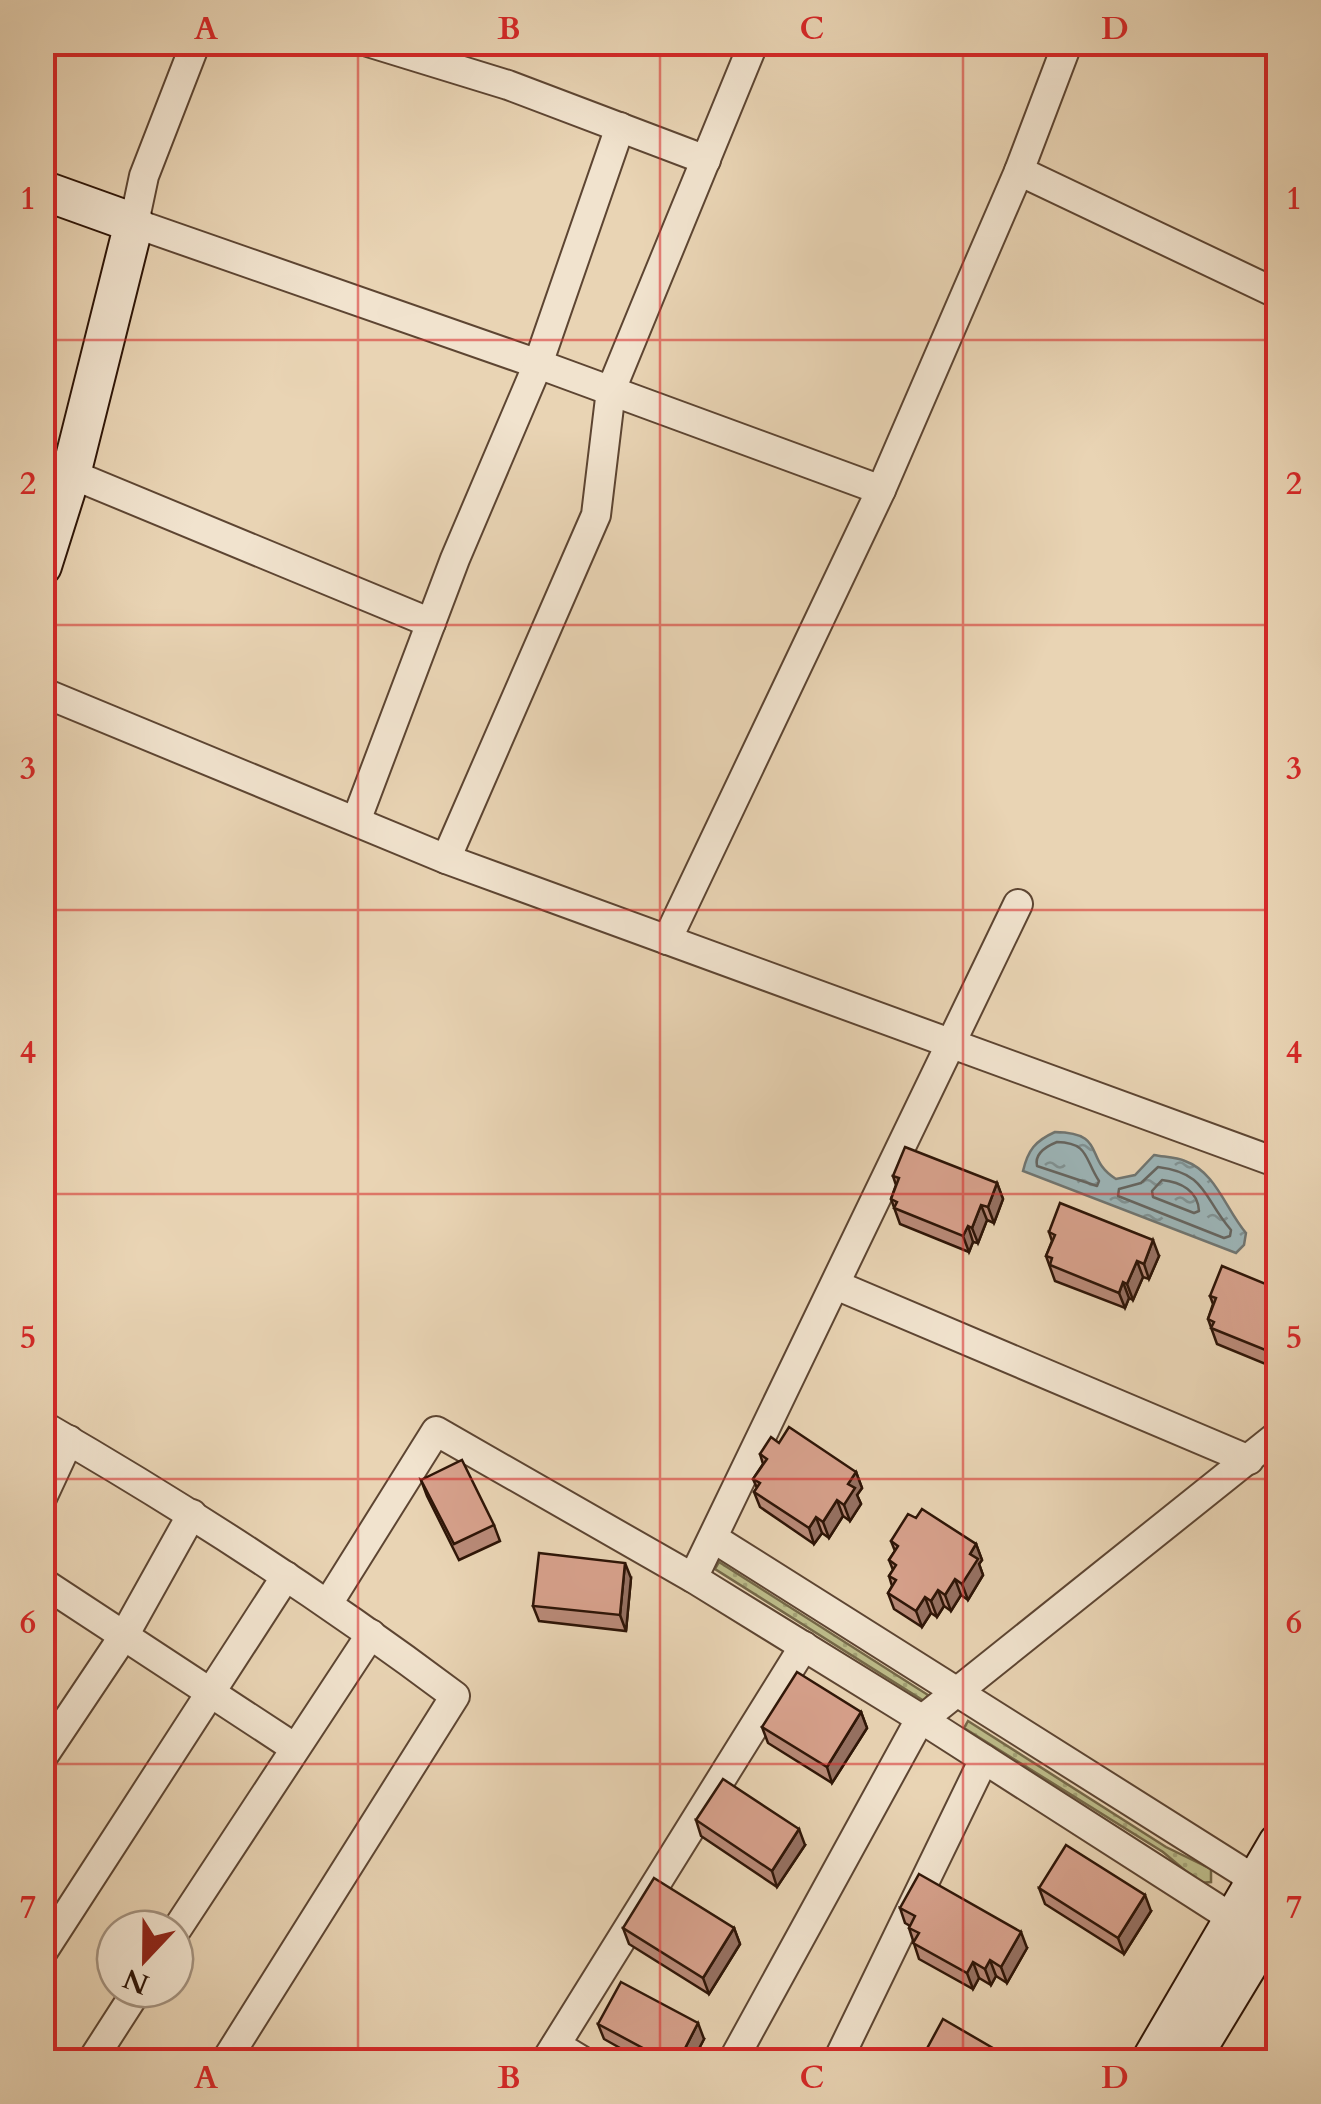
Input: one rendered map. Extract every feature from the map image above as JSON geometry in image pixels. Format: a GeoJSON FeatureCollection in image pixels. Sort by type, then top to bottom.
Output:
{"type":"FeatureCollection","features":[{"type":"Feature","properties":{"kind":"street"},"geometry":{"type":"LineString","coordinates":[[42,566],[72,474],[144,176],[196,42]]}},
{"type":"Feature","properties":{"kind":"street"},"geometry":{"type":"LineString","coordinates":[[368,42],[508,85],[706,160]]}},
{"type":"Feature","properties":{"kind":"street"},"geometry":{"type":"LineString","coordinates":[[446,860],[596,514],[611,390],[754,42]]}},
{"type":"Feature","properties":{"kind":"street"},"geometry":{"type":"LineString","coordinates":[[667,940],[881,490],[1019,171],[1068,42]]}},
{"type":"Feature","properties":{"kind":"street"},"geometry":{"type":"LineString","coordinates":[[356,821],[431,623],[538,364],[620,127]]}},
{"type":"Feature","properties":{"kind":"street"},"geometry":{"type":"LineString","coordinates":[[1019,171],[1278,294]]}},
{"type":"Feature","properties":{"kind":"street"},"geometry":{"type":"LineString","coordinates":[[42,190],[611,390],[881,490]]}},
{"type":"Feature","properties":{"kind":"street"},"geometry":{"type":"LineString","coordinates":[[72,474],[431,623]]}},
{"type":"Feature","properties":{"kind":"street"},"geometry":{"type":"LineString","coordinates":[[42,692],[446,860],[1278,1163]]}},
{"type":"Feature","properties":{"kind":"street"},"geometry":{"type":"LineString","coordinates":[[693,1578],[1018,904]]}},
{"type":"Feature","properties":{"kind":"street"},"geometry":{"type":"LineString","coordinates":[[836,1285],[1249,1460]]}},
{"type":"Feature","properties":{"kind":"street"},"geometry":{"type":"LineString","coordinates":[[42,1426],[192,1514],[328,1602],[455,1696],[225,2062]]}},
{"type":"Feature","properties":{"kind":"street"},"geometry":{"type":"LineString","coordinates":[[328,1602],[436,1431],[693,1578],[984,1759],[1265,1920]]}},
{"type":"Feature","properties":{"kind":"street"},"geometry":{"type":"LineString","coordinates":[[732,2062],[923,1720],[1278,1436]]}},
{"type":"Feature","properties":{"kind":"street"},"geometry":{"type":"LineString","coordinates":[[42,1498],[68,1440]]}},
{"type":"Feature","properties":{"kind":"street"},"geometry":{"type":"LineString","coordinates":[[42,1758],[125,1634],[192,1514]]}},
{"type":"Feature","properties":{"kind":"street"},"geometry":{"type":"LineString","coordinates":[[713,1538],[1242,1871],[1265,1920]]}},
{"type":"Feature","properties":{"kind":"street"},"geometry":{"type":"LineString","coordinates":[[42,1952],[286,1576]]}},
{"type":"Feature","properties":{"kind":"street"},"geometry":{"type":"LineString","coordinates":[[42,1582],[295,1748]]}},
{"type":"Feature","properties":{"kind":"street"},"geometry":{"type":"LineString","coordinates":[[190,1909],[371,1634]]}},
{"type":"Feature","properties":{"kind":"street"},"geometry":{"type":"LineString","coordinates":[[584,2062],[551,2053],[804,1646]]}},
{"type":"Feature","properties":{"kind":"street"},"geometry":{"type":"LineString","coordinates":[[837,2062],[984,1759]]}},
{"type":"Feature","properties":{"kind":"street"},"geometry":{"type":"LineString","coordinates":[[1189,2062],[1265,1920],[1278,1843]]}},
{"type":"Feature","properties":{"kind":"street"},"geometry":{"type":"LineString","coordinates":[[1150,2062],[1265,1920]]}},
{"type":"Feature","properties":{"kind":"street"},"geometry":{"type":"LineString","coordinates":[[91,2062],[125,2009]]}},
{"type":"Feature","properties":{"kind":"shaded area"},"geometry":{"type":"Polygon","coordinates":[[[719,1562],[928,1695],[924,1701],[715,1569],[719,1562]]]}},
{"type":"Feature","properties":{"kind":"shaded area"},"geometry":{"type":"Polygon","coordinates":[[[968,1721],[1166,1847],[1211,1869],[1211,1882],[1200,1883],[1163,1852],[964,1728],[968,1721]]]}},
{"type":"Feature","properties":{"kind":"water"},"geometry":{"type":"Polygon","coordinates":[[[1055,1132],[1071,1133],[1089,1142],[1100,1163],[1116,1179],[1135,1175],[1154,1155],[1196,1166],[1213,1183],[1246,1233],[1244,1245],[1236,1253],[1023,1171],[1033,1147],[1055,1132]]]}},
{"type":"Feature","properties":{"kind":"building"},"geometry":{"type":"Polygon","coordinates":[[[905,1147],[997,1183],[988,1207],[981,1205],[972,1228],[968,1226],[963,1236],[894,1208],[897,1202],[891,1199],[899,1178],[893,1176],[905,1147]]]}},
{"type":"Feature","properties":{"kind":"building"},"geometry":{"type":"Polygon","coordinates":[[[1060,1203],[1153,1240],[1144,1264],[1137,1261],[1119,1293],[1050,1265],[1052,1258],[1046,1256],[1055,1235],[1049,1232],[1060,1203]]]}},
{"type":"Feature","properties":{"kind":"building"},"geometry":{"type":"Polygon","coordinates":[[[1222,1266],[1278,1289],[1278,1355],[1211,1328],[1214,1322],[1208,1319],[1216,1298],[1210,1296],[1222,1266]]]}},
{"type":"Feature","properties":{"kind":"building"},"geometry":{"type":"Polygon","coordinates":[[[789,1427],[856,1472],[848,1484],[855,1488],[844,1505],[837,1500],[823,1522],[816,1517],[809,1528],[754,1492],[760,1483],[753,1479],[767,1459],[760,1454],[771,1437],[779,1443],[789,1427]]]}},
{"type":"Feature","properties":{"kind":"building"},"geometry":{"type":"Polygon","coordinates":[[[462,1460],[494,1525],[454,1544],[421,1480],[462,1460]]]}},
{"type":"Feature","properties":{"kind":"building"},"geometry":{"type":"Polygon","coordinates":[[[922,1509],[976,1544],[970,1554],[978,1559],[962,1584],[955,1579],[945,1595],[938,1590],[931,1601],[925,1597],[916,1611],[888,1593],[896,1580],[889,1576],[896,1565],[889,1560],[898,1546],[891,1541],[908,1514],[916,1518],[922,1509]]]}},
{"type":"Feature","properties":{"kind":"building"},"geometry":{"type":"Polygon","coordinates":[[[539,1553],[625,1563],[620,1615],[533,1606],[539,1553]]]}},
{"type":"Feature","properties":{"kind":"building"},"geometry":{"type":"Polygon","coordinates":[[[797,1672],[861,1712],[827,1767],[762,1727],[797,1672]]]}},
{"type":"Feature","properties":{"kind":"building"},"geometry":{"type":"Polygon","coordinates":[[[723,1779],[799,1829],[772,1871],[696,1820],[723,1779]]]}},
{"type":"Feature","properties":{"kind":"building"},"geometry":{"type":"Polygon","coordinates":[[[1066,1845],[1145,1895],[1118,1938],[1039,1888],[1066,1845]]]}},
{"type":"Feature","properties":{"kind":"building"},"geometry":{"type":"Polygon","coordinates":[[[919,1874],[1021,1932],[1001,1967],[990,1960],[985,1969],[973,1962],[967,1973],[913,1943],[919,1933],[909,1928],[915,1916],[900,1908],[919,1874]]]}},
{"type":"Feature","properties":{"kind":"building"},"geometry":{"type":"Polygon","coordinates":[[[654,1878],[734,1928],[703,1978],[623,1928],[654,1878]]]}},
{"type":"Feature","properties":{"kind":"building"},"geometry":{"type":"Polygon","coordinates":[[[621,1982],[698,2023],[678,2062],[669,2062],[598,2024],[621,1982]]]}},
{"type":"Feature","properties":{"kind":"building"},"geometry":{"type":"Polygon","coordinates":[[[943,2019],[1017,2062],[938,2062],[924,2054],[943,2019]]]}}]}
